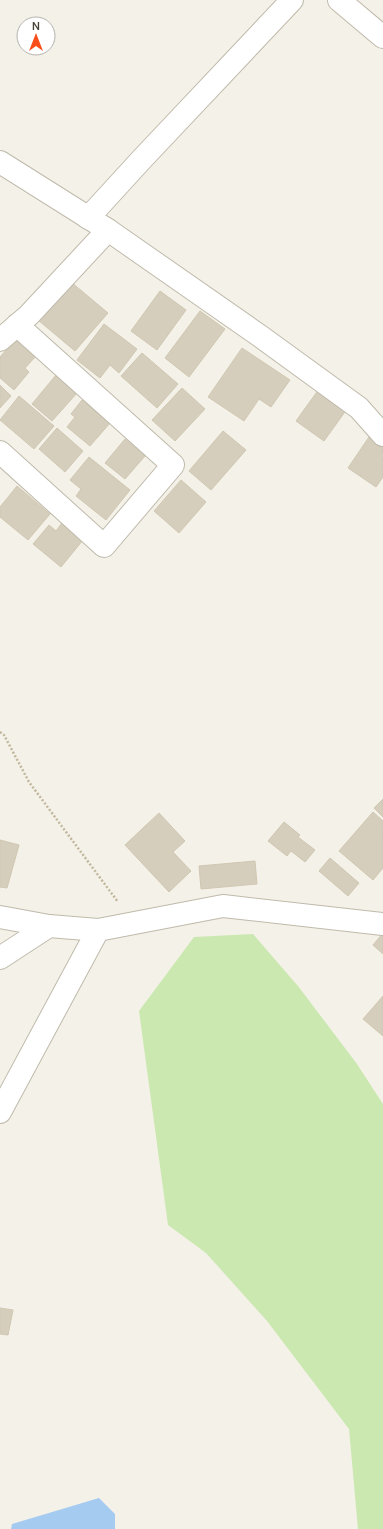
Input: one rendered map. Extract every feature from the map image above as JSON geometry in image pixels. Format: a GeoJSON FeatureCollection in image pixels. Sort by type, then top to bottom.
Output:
{"type":"FeatureCollection","features":[{"type":"Feature","properties":{"kind":"street"},"geometry":{"type":"LineString","coordinates":[[88,218],[292,0]]}},
{"type":"Feature","properties":{"kind":"street"},"geometry":{"type":"LineString","coordinates":[[339,0],[383,37]]}},
{"type":"Feature","properties":{"kind":"street"},"geometry":{"type":"LineString","coordinates":[[0,162],[108,230],[260,336],[359,408],[383,435]]}},
{"type":"Feature","properties":{"kind":"street"},"geometry":{"type":"LineString","coordinates":[[0,340],[29,315],[108,230]]}},
{"type":"Feature","properties":{"kind":"street"},"geometry":{"type":"LineString","coordinates":[[0,452],[104,546],[174,465],[17,325]]}},
{"type":"Feature","properties":{"kind":"street"},"geometry":{"type":"LineString","coordinates":[[0,917],[49,926],[98,930],[223,906],[383,924]]}},
{"type":"Feature","properties":{"kind":"street"},"geometry":{"type":"LineString","coordinates":[[0,958],[49,926]]}},
{"type":"Feature","properties":{"kind":"street"},"geometry":{"type":"LineString","coordinates":[[0,1112],[98,930]]}},
{"type":"Feature","properties":{"kind":"path"},"geometry":{"type":"LineString","coordinates":[[0,732],[4,735],[29,782],[134,923]]}},
{"type":"Feature","properties":{"kind":"green space"},"geometry":{"type":"Polygon","coordinates":[[[253,934],[298,986],[357,1064],[383,1104],[383,1529],[358,1529],[349,1429],[267,1321],[206,1253],[168,1225],[139,1011],[194,937],[253,934]]]}},
{"type":"Feature","properties":{"kind":"water"},"geometry":{"type":"Polygon","coordinates":[[[99,1498],[115,1514],[115,1529],[11,1529],[12,1524],[99,1498]]]}},
{"type":"Feature","properties":{"kind":"building"},"geometry":{"type":"Polygon","coordinates":[[[71,282],[108,313],[75,351],[38,320],[71,282]]]}},
{"type":"Feature","properties":{"kind":"building"},"geometry":{"type":"Polygon","coordinates":[[[160,291],[186,310],[157,350],[131,331],[160,291]]]}},
{"type":"Feature","properties":{"kind":"building"},"geometry":{"type":"Polygon","coordinates":[[[200,311],[225,329],[189,377],[165,358],[200,311]]]}},
{"type":"Feature","properties":{"kind":"building"},"geometry":{"type":"Polygon","coordinates":[[[104,324],[137,349],[119,373],[110,365],[100,378],[77,360],[104,324]]]}},
{"type":"Feature","properties":{"kind":"building"},"geometry":{"type":"Polygon","coordinates":[[[17,338],[37,355],[25,368],[29,372],[14,390],[0,378],[0,357],[17,338]]]}},
{"type":"Feature","properties":{"kind":"building"},"geometry":{"type":"Polygon","coordinates":[[[242,348],[290,380],[271,407],[259,399],[244,421],[208,397],[242,348]]]}},
{"type":"Feature","properties":{"kind":"building"},"geometry":{"type":"Polygon","coordinates":[[[142,353],[178,384],[157,408],[121,376],[142,353]]]}},
{"type":"Feature","properties":{"kind":"building"},"geometry":{"type":"Polygon","coordinates":[[[56,375],[77,393],[52,421],[32,404],[56,375]]]}},
{"type":"Feature","properties":{"kind":"building"},"geometry":{"type":"Polygon","coordinates":[[[0,385],[11,396],[0,408],[0,385]]]}},
{"type":"Feature","properties":{"kind":"building"},"geometry":{"type":"Polygon","coordinates":[[[182,388],[205,409],[175,441],[152,420],[182,388]]]}},
{"type":"Feature","properties":{"kind":"building"},"geometry":{"type":"Polygon","coordinates":[[[319,389],[347,409],[324,441],[296,421],[319,389]]]}},
{"type":"Feature","properties":{"kind":"building"},"geometry":{"type":"Polygon","coordinates":[[[19,396],[54,426],[34,449],[0,420],[19,396]]]}},
{"type":"Feature","properties":{"kind":"building"},"geometry":{"type":"Polygon","coordinates":[[[82,400],[110,423],[90,446],[67,427],[75,417],[71,414],[82,400]]]}},
{"type":"Feature","properties":{"kind":"building"},"geometry":{"type":"Polygon","coordinates":[[[57,428],[83,451],[65,472],[39,449],[57,428]]]}},
{"type":"Feature","properties":{"kind":"building"},"geometry":{"type":"Polygon","coordinates":[[[223,431],[246,450],[211,490],[189,471],[223,431]]]}},
{"type":"Feature","properties":{"kind":"building"},"geometry":{"type":"Polygon","coordinates":[[[369,437],[383,446],[383,477],[376,487],[348,468],[369,437]]]}},
{"type":"Feature","properties":{"kind":"building"},"geometry":{"type":"Polygon","coordinates":[[[125,439],[145,456],[125,479],[105,463],[125,439]]]}},
{"type":"Feature","properties":{"kind":"building"},"geometry":{"type":"Polygon","coordinates":[[[89,457],[130,490],[106,520],[76,496],[81,489],[70,480],[89,457]]]}},
{"type":"Feature","properties":{"kind":"building"},"geometry":{"type":"Polygon","coordinates":[[[181,480],[206,502],[179,533],[154,511],[181,480]]]}},
{"type":"Feature","properties":{"kind":"building"},"geometry":{"type":"Polygon","coordinates":[[[17,486],[50,514],[28,540],[0,517],[0,507],[17,486]]]}},
{"type":"Feature","properties":{"kind":"building"},"geometry":{"type":"Polygon","coordinates":[[[62,523],[83,540],[61,567],[33,544],[49,525],[56,531],[62,523]]]}},
{"type":"Feature","properties":{"kind":"building"},"geometry":{"type":"Polygon","coordinates":[[[383,799],[383,817],[374,808],[383,799]]]}},
{"type":"Feature","properties":{"kind":"building"},"geometry":{"type":"Polygon","coordinates":[[[373,812],[383,821],[383,868],[373,880],[339,851],[373,812]]]}},
{"type":"Feature","properties":{"kind":"building"},"geometry":{"type":"Polygon","coordinates":[[[159,813],[185,841],[173,852],[191,871],[169,892],[125,845],[159,813]]]}},
{"type":"Feature","properties":{"kind":"building"},"geometry":{"type":"Polygon","coordinates":[[[284,822],[300,835],[298,837],[315,850],[305,862],[291,851],[287,856],[268,841],[284,822]]]}},
{"type":"Feature","properties":{"kind":"building"},"geometry":{"type":"Polygon","coordinates":[[[0,840],[19,845],[7,888],[0,887],[0,840]]]}},
{"type":"Feature","properties":{"kind":"building"},"geometry":{"type":"Polygon","coordinates":[[[330,858],[359,883],[348,896],[319,871],[330,858]]]}},
{"type":"Feature","properties":{"kind":"building"},"geometry":{"type":"Polygon","coordinates":[[[255,861],[257,884],[201,889],[199,866],[255,861]]]}},
{"type":"Feature","properties":{"kind":"building"},"geometry":{"type":"Polygon","coordinates":[[[383,933],[383,954],[373,945],[383,933]]]}},
{"type":"Feature","properties":{"kind":"building"},"geometry":{"type":"Polygon","coordinates":[[[383,996],[383,1036],[363,1019],[383,996]]]}},
{"type":"Feature","properties":{"kind":"building"},"geometry":{"type":"Polygon","coordinates":[[[0,1308],[13,1310],[8,1335],[0,1334],[0,1308]]]}}]}
